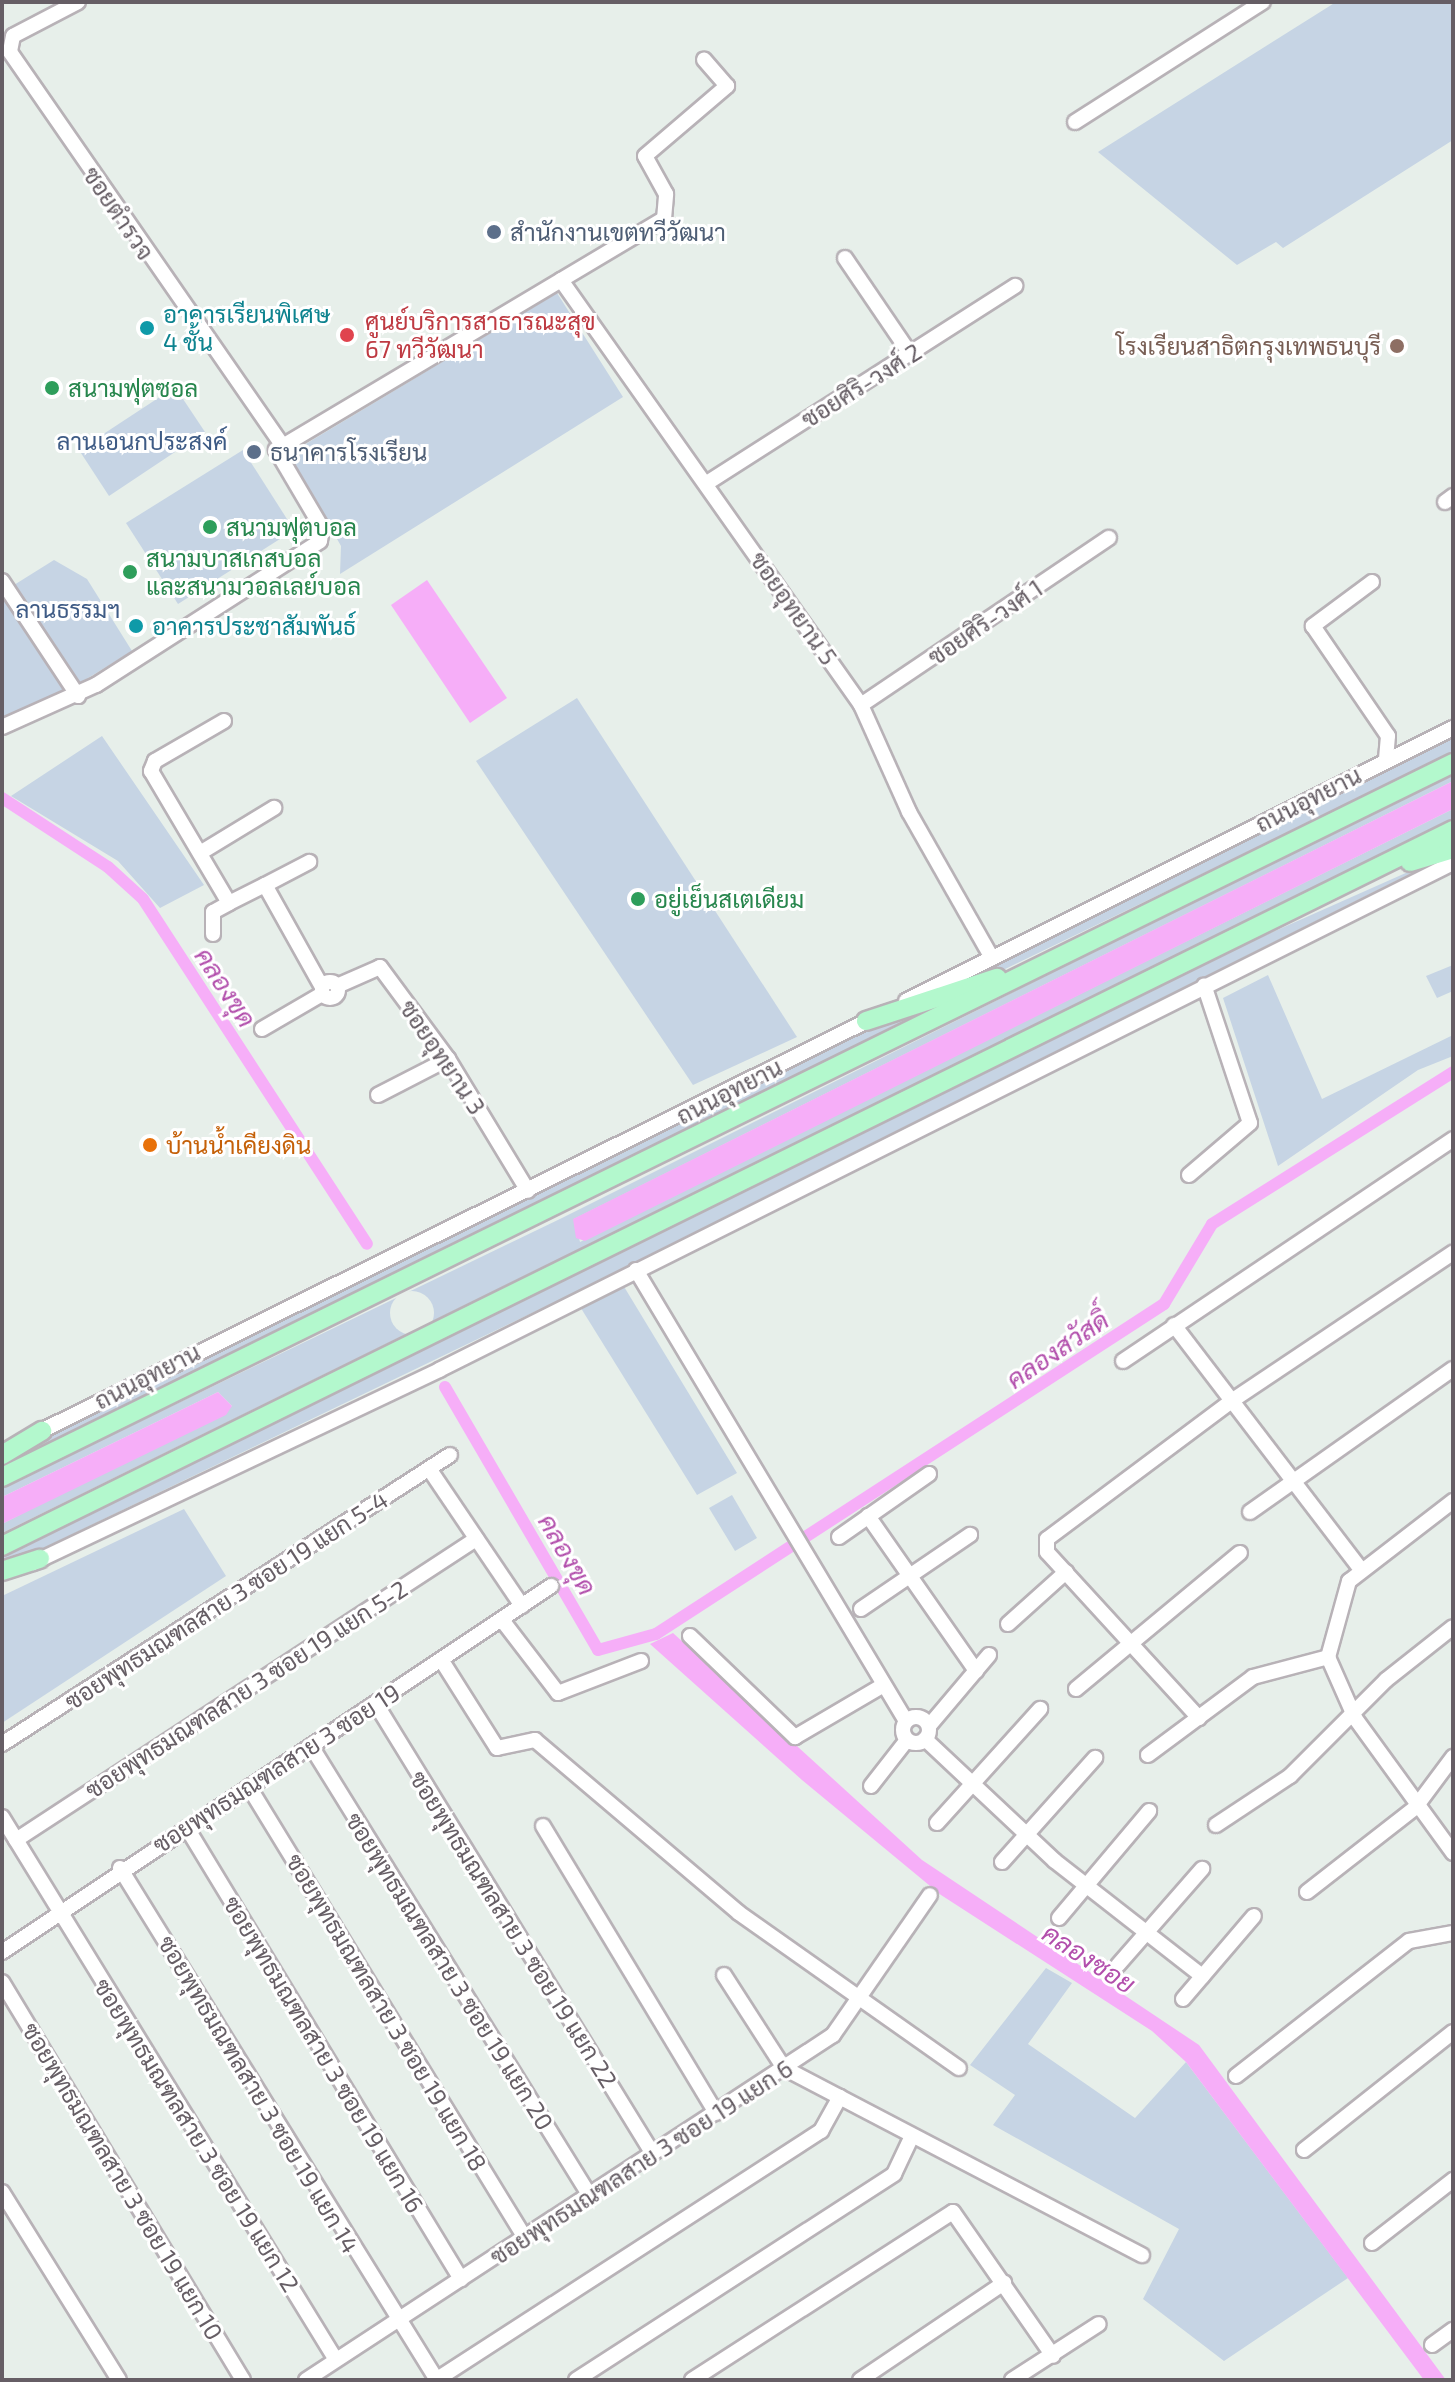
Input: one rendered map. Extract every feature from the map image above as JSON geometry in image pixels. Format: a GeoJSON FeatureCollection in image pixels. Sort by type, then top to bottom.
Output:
{"type":"FeatureCollection","features":[{"type":"Feature","properties":{"kind":"main road","name":"ถนนอุทยาน"},"geometry":{"type":"LineString","coordinates":[[2,1477],[471,1250],[1453,763]]}},
{"type":"Feature","properties":{"kind":"main road"},"geometry":{"type":"LineString","coordinates":[[2,1546],[504,1303],[1453,830]]}},
{"type":"Feature","properties":{"kind":"main road"},"geometry":{"type":"LineString","coordinates":[[1360,877],[1453,849]]}},
{"type":"Feature","properties":{"kind":"main road"},"geometry":{"type":"LineString","coordinates":[[866,1021],[1030,971]]}},
{"type":"Feature","properties":{"kind":"main road"},"geometry":{"type":"LineString","coordinates":[[2,1455],[42,1431]]}},
{"type":"Feature","properties":{"kind":"main road"},"geometry":{"type":"LineString","coordinates":[[2,1571],[40,1559]]}},
{"type":"Feature","properties":{"kind":"street","name":"ซอยตำรวจ"},"geometry":{"type":"LineString","coordinates":[[78,2],[13,36],[10,52],[283,446]]}},
{"type":"Feature","properties":{"kind":"street"},"geometry":{"type":"LineString","coordinates":[[1075,122],[1263,2]]}},
{"type":"Feature","properties":{"kind":"street"},"geometry":{"type":"LineString","coordinates":[[2,727],[78,696],[320,541],[322,528],[276,450],[664,219],[666,194],[645,156],[727,86],[704,60]]}},
{"type":"Feature","properties":{"kind":"street"},"geometry":{"type":"LineString","coordinates":[[845,258],[911,355]]}},
{"type":"Feature","properties":{"kind":"street","name":"ซอยอุทยาน 5"},"geometry":{"type":"LineString","coordinates":[[561,280],[861,705],[909,812],[992,958]]}},
{"type":"Feature","properties":{"kind":"street","name":"ซอยศิริ-วงศ์ 2"},"geometry":{"type":"LineString","coordinates":[[707,483],[1015,286]]}},
{"type":"Feature","properties":{"kind":"street","name":"ซอยศิริ-วงศ์ 1"},"geometry":{"type":"LineString","coordinates":[[861,705],[1109,538]]}},
{"type":"Feature","properties":{"kind":"street"},"geometry":{"type":"LineString","coordinates":[[2,581],[78,696]]}},
{"type":"Feature","properties":{"kind":"street"},"geometry":{"type":"LineString","coordinates":[[1372,582],[1313,626],[1388,736],[1386,760]]}},
{"type":"Feature","properties":{"kind":"street"},"geometry":{"type":"LineString","coordinates":[[224,721],[151,765],[229,903]]}},
{"type":"Feature","properties":{"kind":"street","name":"ถนนอุทยาน"},"geometry":{"type":"LineString","coordinates":[[2,1447],[42,1431],[528,1191],[1453,728]]}},
{"type":"Feature","properties":{"kind":"street"},"geometry":{"type":"LineString","coordinates":[[200,853],[274,808]]}},
{"type":"Feature","properties":{"kind":"street"},"geometry":{"type":"LineString","coordinates":[[213,934],[213,912],[309,862]]}},
{"type":"Feature","properties":{"kind":"street"},"geometry":{"type":"LineString","coordinates":[[2,1578],[353,1412],[1453,863]]}},
{"type":"Feature","properties":{"kind":"street"},"geometry":{"type":"LineString","coordinates":[[262,1029],[327,989],[265,885]]}},
{"type":"Feature","properties":{"kind":"street","name":"ซอยอุทยาน 3"},"geometry":{"type":"LineString","coordinates":[[327,989],[377,965],[448,1059],[528,1191]]}},
{"type":"Feature","properties":{"kind":"street"},"geometry":{"type":"LineString","coordinates":[[1189,1175],[1250,1123],[1204,985]]}},
{"type":"Feature","properties":{"kind":"street"},"geometry":{"type":"LineString","coordinates":[[378,1095],[448,1059]]}},
{"type":"Feature","properties":{"kind":"street"},"geometry":{"type":"LineString","coordinates":[[1123,1361],[1453,1139]]}},
{"type":"Feature","properties":{"kind":"street"},"geometry":{"type":"LineString","coordinates":[[1199,1718],[1047,1552],[1047,1539],[1233,1400],[1453,1253]]}},
{"type":"Feature","properties":{"kind":"street"},"geometry":{"type":"LineString","coordinates":[[636,1270],[820,1584],[906,1721],[907,1740]]}},
{"type":"Feature","properties":{"kind":"street"},"geometry":{"type":"LineString","coordinates":[[1174,1325],[1361,1570]]}},
{"type":"Feature","properties":{"kind":"street"},"geometry":{"type":"LineString","coordinates":[[1250,1512],[1453,1369]]}},
{"type":"Feature","properties":{"kind":"street","name":"ซอยพุทธมณฑลสาย 3 ซอย 19 แยก 5-4"},"geometry":{"type":"LineString","coordinates":[[2,1744],[450,1455]]}},
{"type":"Feature","properties":{"kind":"street"},"geometry":{"type":"LineString","coordinates":[[430,1470],[522,1606]]}},
{"type":"Feature","properties":{"kind":"street"},"geometry":{"type":"LineString","coordinates":[[839,1537],[929,1474]]}},
{"type":"Feature","properties":{"kind":"street"},"geometry":{"type":"LineString","coordinates":[[1453,1501],[1361,1570],[1339,1604],[1328,1657],[1355,1718],[1415,1808],[1453,1853]]}},
{"type":"Feature","properties":{"kind":"street"},"geometry":{"type":"LineString","coordinates":[[868,1516],[907,1578],[976,1671]]}},
{"type":"Feature","properties":{"kind":"street"},"geometry":{"type":"LineString","coordinates":[[861,1609],[970,1535]]}},
{"type":"Feature","properties":{"kind":"street","name":"ซอยพุทธมณฑลสาย 3 ซอย 19 แยก 5-2"},"geometry":{"type":"LineString","coordinates":[[16,1840],[476,1539]]}},
{"type":"Feature","properties":{"kind":"street"},"geometry":{"type":"LineString","coordinates":[[1076,1689],[1240,1553]]}},
{"type":"Feature","properties":{"kind":"street"},"geometry":{"type":"LineString","coordinates":[[1008,1624],[1066,1572]]}},
{"type":"Feature","properties":{"kind":"street","name":"ซอยพุทธมณฑลสาย 3 ซอย 19"},"geometry":{"type":"LineString","coordinates":[[2,1952],[120,1868],[187,1828],[551,1586]]}},
{"type":"Feature","properties":{"kind":"street"},"geometry":{"type":"LineString","coordinates":[[502,1620],[558,1693],[641,1661]]}},
{"type":"Feature","properties":{"kind":"street"},"geometry":{"type":"LineString","coordinates":[[1216,1825],[1290,1776],[1355,1718],[1386,1680],[1453,1627]]}},
{"type":"Feature","properties":{"kind":"street"},"geometry":{"type":"LineString","coordinates":[[690,1636],[795,1737],[882,1686]]}},
{"type":"Feature","properties":{"kind":"street"},"geometry":{"type":"LineString","coordinates":[[871,1786],[907,1740],[927,1733],[989,1655]]}},
{"type":"Feature","properties":{"kind":"street"},"geometry":{"type":"LineString","coordinates":[[1148,1755],[1253,1677],[1328,1657]]}},
{"type":"Feature","properties":{"kind":"street"},"geometry":{"type":"LineString","coordinates":[[442,1661],[497,1748],[535,1740],[739,1913],[959,2068]]}},
{"type":"Feature","properties":{"kind":"street","name":"ซอยพุทธมณฑลสาย 3 ซอย 19 แยก 22"},"geometry":{"type":"LineString","coordinates":[[376,1704],[653,2154]]}},
{"type":"Feature","properties":{"kind":"street"},"geometry":{"type":"LineString","coordinates":[[937,1823],[1040,1709]]}},
{"type":"Feature","properties":{"kind":"street"},"geometry":{"type":"LineString","coordinates":[[906,1721],[919,1717],[927,1733],[976,1780],[1026,1835],[1202,1976]]}},
{"type":"Feature","properties":{"kind":"street","name":"ซอยพุทธมณฑลสาย 3 ซอย 19 แยก 20"},"geometry":{"type":"LineString","coordinates":[[311,1746],[590,2196]]}},
{"type":"Feature","properties":{"kind":"street"},"geometry":{"type":"LineString","coordinates":[[1307,1892],[1415,1808],[1453,1757]]}},
{"type":"Feature","properties":{"kind":"street"},"geometry":{"type":"LineString","coordinates":[[1002,1862],[1095,1758]]}},
{"type":"Feature","properties":{"kind":"street","name":"ซอยพุทธมณฑลสาย 3 ซอย 19 แยก 18"},"geometry":{"type":"LineString","coordinates":[[249,1787],[525,2238]]}},
{"type":"Feature","properties":{"kind":"street"},"geometry":{"type":"LineString","coordinates":[[1059,1918],[1149,1811]]}},
{"type":"Feature","properties":{"kind":"street","name":"ซอยพุทธมณฑลสาย 3 ซอย 19 แยก 12"},"geometry":{"type":"LineString","coordinates":[[2,1817],[336,2360]]}},
{"type":"Feature","properties":{"kind":"street"},"geometry":{"type":"LineString","coordinates":[[543,1826],[716,2113]]}},
{"type":"Feature","properties":{"kind":"street","name":"ซอยพุทธมณฑลสาย 3 ซอย 19 แยก 16"},"geometry":{"type":"LineString","coordinates":[[187,1828],[461,2279]]}},
{"type":"Feature","properties":{"kind":"street","name":"ซอยพุทธมณฑลสาย 3 ซอย 19 แยก 14"},"geometry":{"type":"LineString","coordinates":[[120,1868],[436,2380]]}},
{"type":"Feature","properties":{"kind":"street"},"geometry":{"type":"LineString","coordinates":[[1118,1965],[1202,1869]]}},
{"type":"Feature","properties":{"kind":"street","name":"ซอยพุทธมณฑลสาย 3 ซอย 19 แยก 6"},"geometry":{"type":"LineString","coordinates":[[306,2380],[833,2035],[930,1895]]}},
{"type":"Feature","properties":{"kind":"street"},"geometry":{"type":"LineString","coordinates":[[1183,1999],[1254,1916]]}},
{"type":"Feature","properties":{"kind":"street"},"geometry":{"type":"LineString","coordinates":[[1236,2076],[1409,1941],[1453,1933]]}},
{"type":"Feature","properties":{"kind":"street"},"geometry":{"type":"LineString","coordinates":[[724,1975],[784,2068],[1142,2255]]}},
{"type":"Feature","properties":{"kind":"street","name":"ซอยพุทธมณฑลสาย 3 ซอย 19 แยก 10"},"geometry":{"type":"LineString","coordinates":[[2,1982],[243,2380]]}},
{"type":"Feature","properties":{"kind":"street"},"geometry":{"type":"LineString","coordinates":[[1304,2150],[1453,2032]]}},
{"type":"Feature","properties":{"kind":"street"},"geometry":{"type":"LineString","coordinates":[[436,2380],[821,2131],[840,2097]]}},
{"type":"Feature","properties":{"kind":"street"},"geometry":{"type":"LineString","coordinates":[[576,2380],[894,2174],[912,2136]]}},
{"type":"Feature","properties":{"kind":"street"},"geometry":{"type":"LineString","coordinates":[[1372,2243],[1453,2180]]}},
{"type":"Feature","properties":{"kind":"street"},"geometry":{"type":"LineString","coordinates":[[2,2192],[119,2380]]}},
{"type":"Feature","properties":{"kind":"street"},"geometry":{"type":"LineString","coordinates":[[692,2380],[953,2212],[1053,2356]]}},
{"type":"Feature","properties":{"kind":"street"},"geometry":{"type":"LineString","coordinates":[[860,2380],[1004,2283]]}},
{"type":"Feature","properties":{"kind":"street"},"geometry":{"type":"LineString","coordinates":[[1012,2380],[1099,2324]]}},
{"type":"Feature","properties":{"kind":"street"},"geometry":{"type":"LineString","coordinates":[[1432,2345],[1453,2330]]}},
{"type":"Feature","properties":{"kind":"green space"},"geometry":{"type":"Polygon","coordinates":[[[1336,2],[1453,2],[1453,140],[1283,248],[1276,242],[1237,265],[1098,152],[1336,2]]]}},
{"type":"Feature","properties":{"kind":"green space"},"geometry":{"type":"Polygon","coordinates":[[[557,293],[623,397],[340,574],[341,546],[289,454],[557,293]]]}},
{"type":"Feature","properties":{"kind":"green space","name":"ลานเอนกประสงค์"},"geometry":{"type":"Polygon","coordinates":[[[175,387],[205,432],[109,496],[79,450],[175,387]]]}},
{"type":"Feature","properties":{"kind":"green space","name":"สนามฟุตบอล"},"geometry":{"type":"Polygon","coordinates":[[[243,450],[294,530],[178,604],[126,523],[243,450]]]}},
{"type":"Feature","properties":{"kind":"green space","name":"ลานธรรมฯ"},"geometry":{"type":"Polygon","coordinates":[[[54,560],[87,579],[132,651],[80,683],[14,585],[54,560]]]}},
{"type":"Feature","properties":{"kind":"green space"},"geometry":{"type":"Polygon","coordinates":[[[2,589],[68,691],[2,718],[2,589]]]}},
{"type":"Feature","properties":{"kind":"green space","name":"อยู่เย็นสเตเดียม"},"geometry":{"type":"Polygon","coordinates":[[[577,698],[797,1037],[693,1085],[476,761],[577,698]]]}},
{"type":"Feature","properties":{"kind":"green space"},"geometry":{"type":"Polygon","coordinates":[[[102,736],[204,885],[160,908],[118,861],[11,796],[102,736]]]}},
{"type":"Feature","properties":{"kind":"green space"},"geometry":{"type":"Polygon","coordinates":[[[1453,736],[1453,753],[997,973],[953,984],[1453,736]]]}},
{"type":"Feature","properties":{"kind":"green space"},"geometry":{"type":"Polygon","coordinates":[[[1453,772],[1453,781],[574,1219],[580,1242],[1453,809],[1453,819],[2,1533],[2,1524],[232,1406],[218,1392],[2,1497],[2,1488],[562,1218],[1453,772]]]}},
{"type":"Feature","properties":{"kind":"green space"},"geometry":{"type":"Polygon","coordinates":[[[1453,852],[642,1260],[2,1568],[2,1553],[1221,955],[1453,852]]]}},
{"type":"Feature","properties":{"kind":"green space"},"geometry":{"type":"Polygon","coordinates":[[[1453,965],[1453,991],[1437,998],[1426,976],[1453,965]]]}},
{"type":"Feature","properties":{"kind":"green space"},"geometry":{"type":"Polygon","coordinates":[[[1268,975],[1322,1099],[1453,1035],[1453,1056],[1418,1070],[1278,1166],[1223,998],[1268,975]]]}},
{"type":"Feature","properties":{"kind":"green space"},"geometry":{"type":"Polygon","coordinates":[[[957,1000],[2,1467],[2,1458],[873,1024],[957,1000]]]}},
{"type":"Feature","properties":{"kind":"green space"},"geometry":{"type":"Polygon","coordinates":[[[623,1285],[737,1473],[697,1495],[579,1305],[623,1285]]]}},
{"type":"Feature","properties":{"kind":"green space"},"geometry":{"type":"Polygon","coordinates":[[[732,1495],[757,1538],[735,1551],[709,1508],[732,1495]]]}},
{"type":"Feature","properties":{"kind":"green space"},"geometry":{"type":"Polygon","coordinates":[[[184,1509],[226,1576],[2,1723],[2,1596],[184,1509]]]}},
{"type":"Feature","properties":{"kind":"green space"},"geometry":{"type":"Polygon","coordinates":[[[1046,1968],[1072,1983],[1028,2044],[1135,2118],[1186,2062],[1348,2278],[1224,2361],[1143,2299],[1179,2229],[993,2125],[1015,2095],[970,2065],[1046,1968]]]}},
{"type":"Feature","properties":{"kind":"shaded area"},"geometry":{"type":"Polygon","coordinates":[[[427,580],[507,698],[470,723],[391,605],[427,580]]]}},
{"type":"Feature","properties":{"kind":"shaded area"},"geometry":{"type":"Polygon","coordinates":[[[1453,781],[1453,809],[585,1241],[576,1238],[573,1219],[1453,781]]]}},
{"type":"Feature","properties":{"kind":"shaded area"},"geometry":{"type":"Polygon","coordinates":[[[218,1392],[232,1406],[226,1415],[2,1524],[2,1497],[218,1392]]]}},
{"type":"Feature","properties":{"kind":"shaded area"},"geometry":{"type":"Polygon","coordinates":[[[673,1633],[922,1860],[1199,2045],[1446,2380],[1424,2380],[1186,2062],[1152,2031],[941,1895],[802,1780],[650,1644],[673,1633]]]}},
{"type":"Feature","properties":{"kind":"pier"},"geometry":{"type":"Polygon","coordinates":[[[412,1291],[427,1298],[434,1313],[427,1328],[412,1335],[397,1328],[390,1313],[397,1298],[412,1291]]]}},
{"type":"Feature","properties":{"kind":"waterway","name":"คลองขุด"},"geometry":{"type":"LineString","coordinates":[[2,798],[108,867],[143,899],[367,1244]]}},
{"type":"Feature","properties":{"kind":"waterway","name":"คลองสวัสดิ์"},"geometry":{"type":"LineString","coordinates":[[445,1387],[598,1650],[656,1634],[1164,1304],[1212,1224],[1453,1072]]}},
{"type":"Feature","properties":{"kind":"place","name":"สำนักงานเขตทวีวัฒนา"},"geometry":{"type":"Point","coordinates":[494,232]}},
{"type":"Feature","properties":{"kind":"place","name":"อาคารเรียนพิเศษ 4 ชั้น"},"geometry":{"type":"Point","coordinates":[147,328]}},
{"type":"Feature","properties":{"kind":"place","name":"ศูนย์บริการสาธารณะสุข 67 ทวีวัฒนา"},"geometry":{"type":"Point","coordinates":[347,335]}},
{"type":"Feature","properties":{"kind":"place","name":"โรงเรียนสาธิตกรุงเทพธนบุรี"},"geometry":{"type":"Point","coordinates":[1397,346]}},
{"type":"Feature","properties":{"kind":"place","name":"สนามฟุตซอล"},"geometry":{"type":"Point","coordinates":[52,388]}},
{"type":"Feature","properties":{"kind":"place","name":"ธนาคารโรงเรียน"},"geometry":{"type":"Point","coordinates":[254,452]}},
{"type":"Feature","properties":{"kind":"place","name":"สนามฟุตบอล"},"geometry":{"type":"Point","coordinates":[210,527]}},
{"type":"Feature","properties":{"kind":"place","name":"สนามบาสเกสบอล และสนามวอลเลย์บอล"},"geometry":{"type":"Point","coordinates":[130,572]}},
{"type":"Feature","properties":{"kind":"place","name":"อาคารประชาสัมพันธ์"},"geometry":{"type":"Point","coordinates":[136,626]}},
{"type":"Feature","properties":{"kind":"place","name":"อยู่เย็นสเตเดียม"},"geometry":{"type":"Point","coordinates":[638,899]}},
{"type":"Feature","properties":{"kind":"place","name":"บ้านน้ำเคียงดิน"},"geometry":{"type":"Point","coordinates":[150,1145]}},
{"type":"Feature","properties":{"kind":"water label","name":"คลองซอย"},"geometry":{"type":"Point","coordinates":[1089,1958]}}]}
